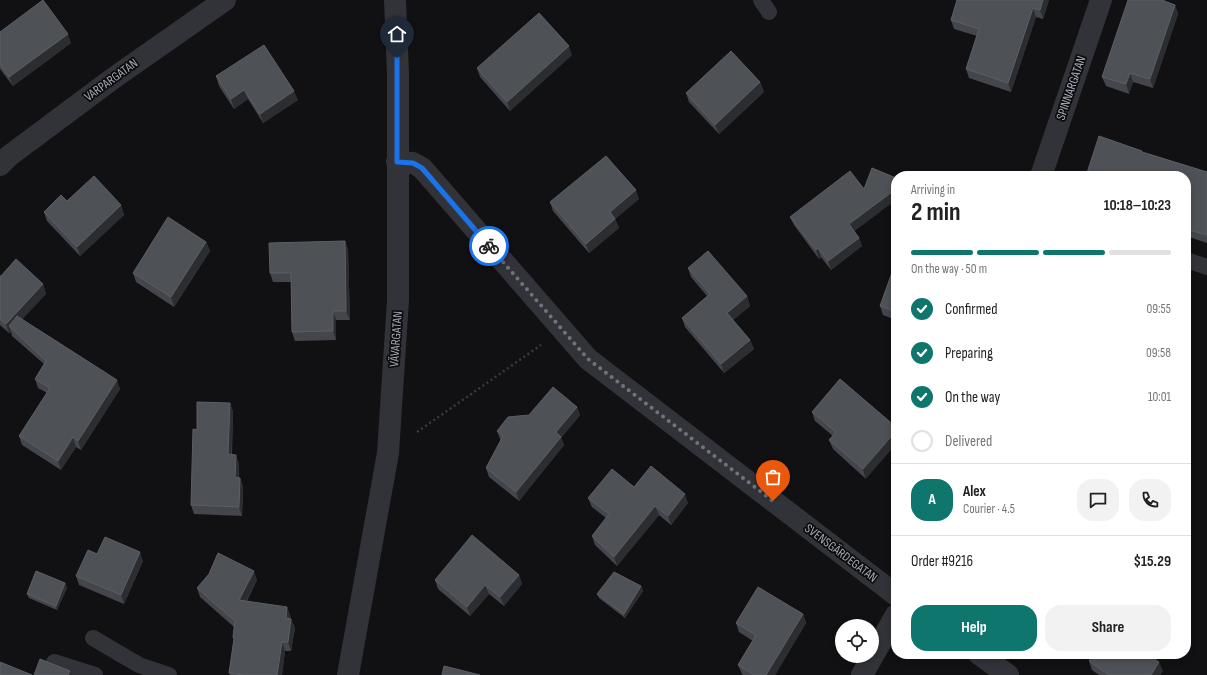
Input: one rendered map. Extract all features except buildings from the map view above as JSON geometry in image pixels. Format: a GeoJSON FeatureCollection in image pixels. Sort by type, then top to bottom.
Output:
{"type":"FeatureCollection","features":[{"type":"Feature","properties":{"kind":"street","name":"VARPARGATAN"},"geometry":{"type":"LineString","coordinates":[[0,165],[9,156],[115,77],[225,0]]}},
{"type":"Feature","properties":{"kind":"street","name":"VÄVARGATAN"},"geometry":{"type":"LineString","coordinates":[[348,675],[388,453],[398,300],[398,73],[395,0]]}},
{"type":"Feature","properties":{"kind":"street","name":"SPINNARGATAN"},"geometry":{"type":"LineString","coordinates":[[1043,171],[1101,0]]}},
{"type":"Feature","properties":{"kind":"street","name":"SVENSGÄRDEGATAN"},"geometry":{"type":"LineString","coordinates":[[397,162],[413,163],[422,168],[588,359],[891,591]]}},
{"type":"Feature","properties":{"kind":"street"},"geometry":{"type":"LineString","coordinates":[[862,675],[891,624]]}},
{"type":"Feature","properties":{"kind":"street"},"geometry":{"type":"LineString","coordinates":[[986,659],[1008,675]]}},
{"type":"Feature","properties":{"kind":"lane"},"geometry":{"type":"LineString","coordinates":[[1191,262],[1207,267]]}},
{"type":"Feature","properties":{"kind":"lane"},"geometry":{"type":"LineString","coordinates":[[93,638],[139,665],[168,675]]}},
{"type":"Feature","properties":{"kind":"lane"},"geometry":{"type":"LineString","coordinates":[[54,662],[95,675]]}},
{"type":"Feature","properties":{"kind":"path"},"geometry":{"type":"LineString","coordinates":[[389,438],[413,435],[564,331]]}},
{"type":"Feature","properties":{"kind":"way so far"},"geometry":{"type":"LineString","coordinates":[[489,246],[588,359],[773,501]]}},
{"type":"Feature","properties":{"kind":"route"},"geometry":{"type":"LineString","coordinates":[[397,58],[397,162],[413,163],[422,168],[489,246]]}}]}
